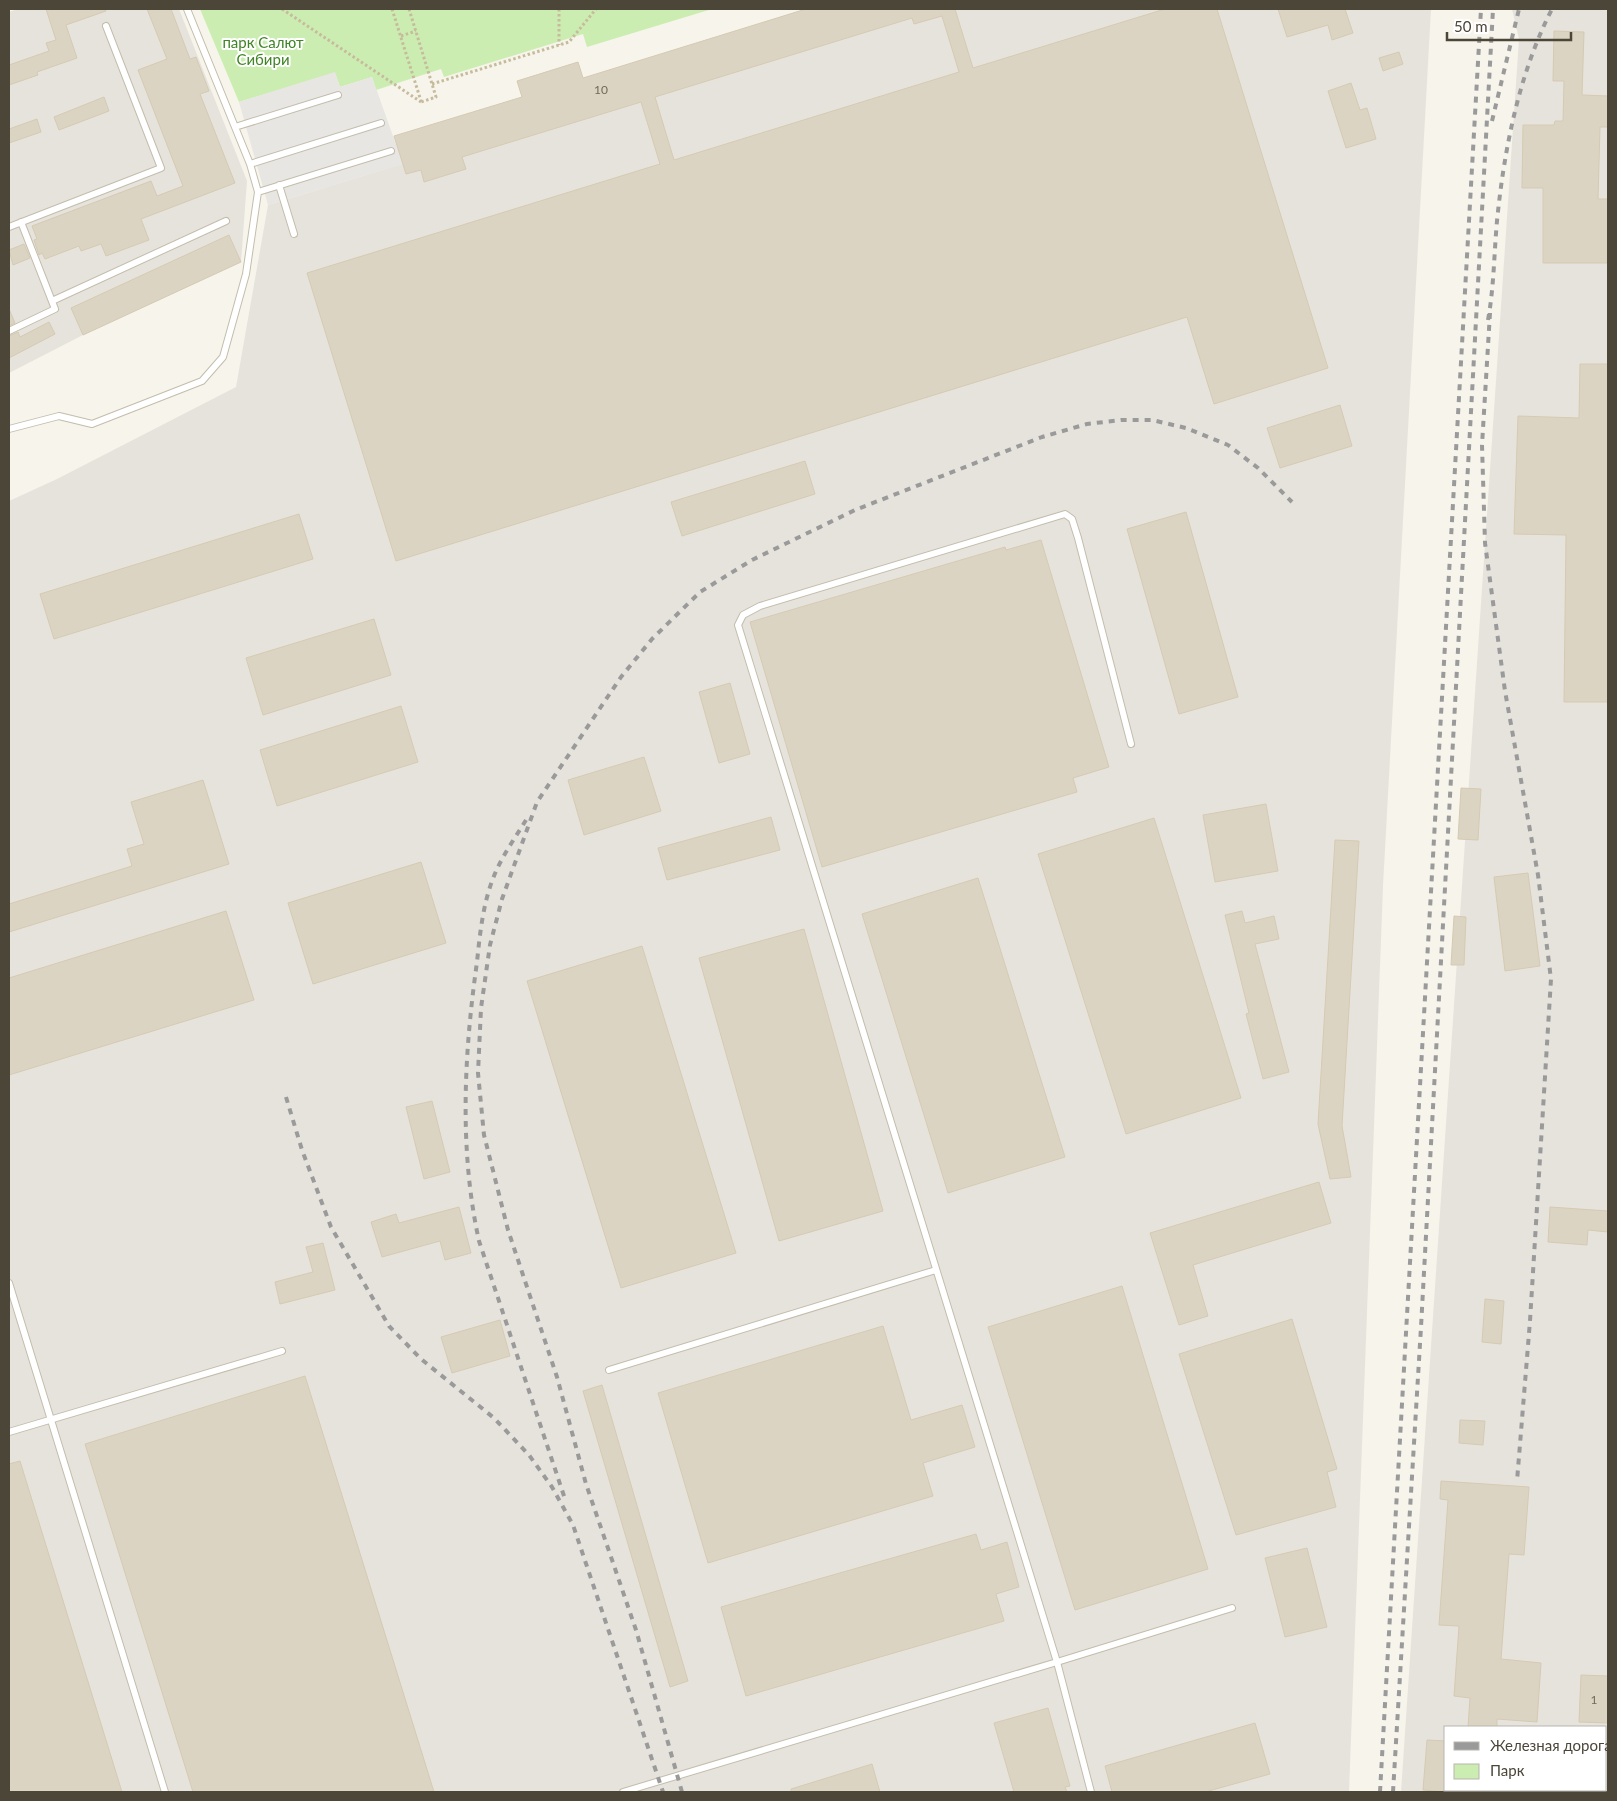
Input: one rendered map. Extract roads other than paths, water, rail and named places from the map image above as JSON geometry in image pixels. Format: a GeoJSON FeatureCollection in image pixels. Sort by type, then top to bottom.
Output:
{"type":"FeatureCollection","features":[{"type":"Feature","properties":{"kind":"lane"},"geometry":{"type":"LineString","coordinates":[[9,429],[59,416],[92,424],[202,381],[223,358],[246,274],[258,192],[250,164],[187,9]]}},
{"type":"Feature","properties":{"kind":"lane"},"geometry":{"type":"LineString","coordinates":[[9,226],[161,168],[106,26]]}},
{"type":"Feature","properties":{"kind":"lane"},"geometry":{"type":"LineString","coordinates":[[235,127],[338,95]]}},
{"type":"Feature","properties":{"kind":"lane"},"geometry":{"type":"LineString","coordinates":[[250,164],[381,123]]}},
{"type":"Feature","properties":{"kind":"lane"},"geometry":{"type":"LineString","coordinates":[[258,192],[391,151]]}},
{"type":"Feature","properties":{"kind":"lane"},"geometry":{"type":"LineString","coordinates":[[279,185],[294,234]]}},
{"type":"Feature","properties":{"kind":"lane"},"geometry":{"type":"LineString","coordinates":[[52,301],[226,221]]}},
{"type":"Feature","properties":{"kind":"lane"},"geometry":{"type":"LineString","coordinates":[[9,331],[55,310],[21,222]]}},
{"type":"Feature","properties":{"kind":"lane"},"geometry":{"type":"LineString","coordinates":[[1091,1792],[1057,1662],[738,625],[743,615],[760,606],[1065,514],[1072,519],[1078,538],[1131,744]]}},
{"type":"Feature","properties":{"kind":"lane"},"geometry":{"type":"LineString","coordinates":[[609,1370],[936,1270]]}},
{"type":"Feature","properties":{"kind":"lane"},"geometry":{"type":"LineString","coordinates":[[9,1283],[165,1792]]}},
{"type":"Feature","properties":{"kind":"lane"},"geometry":{"type":"LineString","coordinates":[[9,1432],[282,1351]]}},
{"type":"Feature","properties":{"kind":"lane"},"geometry":{"type":"LineString","coordinates":[[623,1792],[1232,1608]]}},
{"type":"Feature","properties":{"kind":"railway"},"geometry":{"type":"LineString","coordinates":[[1380,1792],[1481,9]]}},
{"type":"Feature","properties":{"kind":"railway"},"geometry":{"type":"LineString","coordinates":[[1393,1792],[1421,1327],[1493,9]]}},
{"type":"Feature","properties":{"kind":"railway"},"geometry":{"type":"LineString","coordinates":[[1492,121],[1519,9]]}},
{"type":"Feature","properties":{"kind":"railway"},"geometry":{"type":"LineString","coordinates":[[1488,320],[1492,295],[1500,194],[1509,140],[1530,59],[1552,9]]}},
{"type":"Feature","properties":{"kind":"railway"},"geometry":{"type":"LineString","coordinates":[[1490,313],[1482,445],[1485,543],[1505,691],[1538,875],[1551,979],[1530,1321],[1517,1481]]}},
{"type":"Feature","properties":{"kind":"railway"},"geometry":{"type":"LineString","coordinates":[[682,1792],[636,1630],[586,1484],[557,1377],[508,1230],[484,1135],[478,1073],[481,1008],[490,945],[502,899],[537,802],[621,677],[652,639],[700,592],[752,560],[855,510],[1042,437],[1087,424],[1121,420],[1152,420],[1186,428],[1228,445],[1258,468],[1292,502]]}},
{"type":"Feature","properties":{"kind":"railway"},"geometry":{"type":"LineString","coordinates":[[526,820],[497,869],[490,886],[482,918],[469,1032],[467,1067],[466,1137],[468,1172],[479,1241],[565,1499]]}},
{"type":"Feature","properties":{"kind":"railway"},"geometry":{"type":"LineString","coordinates":[[286,1097],[302,1150],[331,1227],[389,1326],[421,1359],[494,1418],[529,1455],[552,1487],[573,1525],[663,1792]]}},
{"type":"Feature","properties":{"kind":"park label","name":"парк Салют Сибири"},"geometry":{"type":"Point","coordinates":[263,50]}}]}
